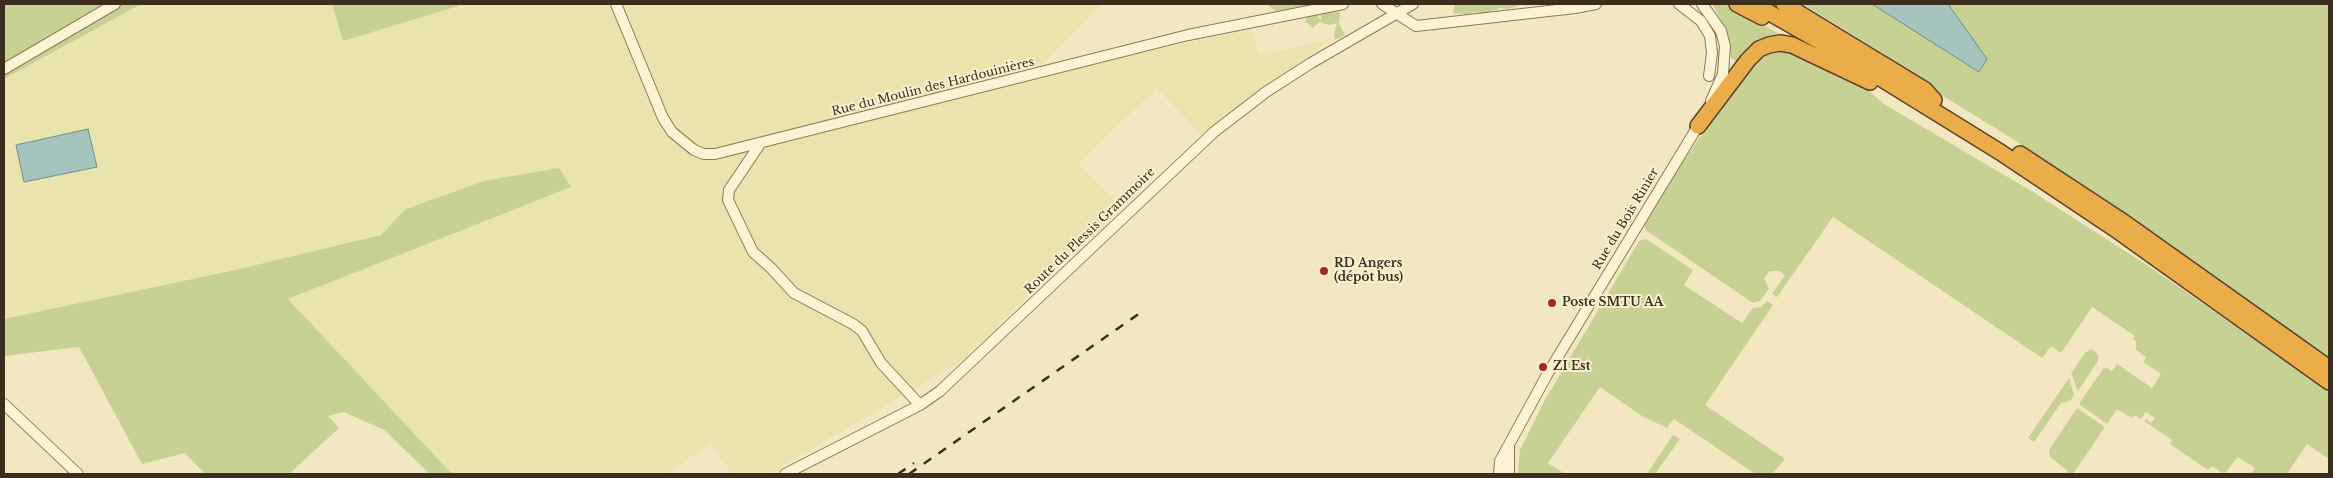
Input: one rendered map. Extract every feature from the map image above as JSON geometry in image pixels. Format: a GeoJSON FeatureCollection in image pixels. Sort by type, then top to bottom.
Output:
{"type":"FeatureCollection","features":[{"type":"Feature","properties":{"kind":"highway"},"geometry":{"type":"LineString","coordinates":[[1737,4],[1790,33],[2020,170],[2040,179]]}},
{"type":"Feature","properties":{"kind":"highway"},"geometry":{"type":"LineString","coordinates":[[1754,4],[1933,109],[2040,179],[2115,229],[2329,382]]}},
{"type":"Feature","properties":{"kind":"highway"},"geometry":{"type":"LineString","coordinates":[[1766,4],[1934,100],[2125,223],[2329,368]]}},
{"type":"Feature","properties":{"kind":"highway"},"geometry":{"type":"LineString","coordinates":[[1784,4],[1925,90],[1934,100]]}},
{"type":"Feature","properties":{"kind":"highway"},"geometry":{"type":"LineString","coordinates":[[1698,126],[1748,60],[1759,49],[1768,45],[1780,43],[1792,45],[1870,82]]}},
{"type":"Feature","properties":{"kind":"street"},"geometry":{"type":"LineString","coordinates":[[4,69],[115,4]]}},
{"type":"Feature","properties":{"kind":"street","name":"Rue du Moulin des Hardouinières"},"geometry":{"type":"LineString","coordinates":[[616,4],[662,118],[672,132],[694,150],[704,154],[715,154],[760,144],[1188,35],[1343,4]]}},
{"type":"Feature","properties":{"kind":"street"},"geometry":{"type":"LineString","coordinates":[[1382,4],[1416,26],[1596,4]]}},
{"type":"Feature","properties":{"kind":"street","name":"Route du Plessis Grammoire"},"geometry":{"type":"LineString","coordinates":[[785,474],[920,405],[940,391],[1214,132],[1274,87],[1413,4]]}},
{"type":"Feature","properties":{"kind":"street"},"geometry":{"type":"LineString","coordinates":[[1679,4],[1701,21],[1710,36],[1712,52],[1709,76]]}},
{"type":"Feature","properties":{"kind":"street","name":"Rue du Bois Rinier"},"geometry":{"type":"LineString","coordinates":[[1499,474],[1500,462],[1509,442],[1635,227],[1698,126],[1723,74],[1725,58],[1721,31],[1702,4]]}},
{"type":"Feature","properties":{"kind":"street"},"geometry":{"type":"LineString","coordinates":[[760,144],[730,190],[728,200],[753,252],[772,268],[794,293],[862,331],[881,363],[920,405]]}},
{"type":"Feature","properties":{"kind":"street"},"geometry":{"type":"LineString","coordinates":[[4,404],[78,474]]}},
{"type":"Feature","properties":{"kind":"street"},"geometry":{"type":"LineString","coordinates":[[1509,442],[1509,474]]}},
{"type":"Feature","properties":{"kind":"shaded area"},"geometry":{"type":"Polygon","coordinates":[[[141,4],[332,4],[343,41],[457,6],[457,4],[1101,4],[1030,77],[1251,29],[1260,55],[1331,39],[1201,134],[1157,88],[1078,163],[1122,209],[1060,264],[963,360],[769,474],[732,474],[711,443],[666,474],[452,474],[288,299],[571,187],[559,168],[484,181],[407,209],[381,235],[235,270],[4,319],[4,79],[141,4]]]}},
{"type":"Feature","properties":{"kind":"green space"},"geometry":{"type":"Polygon","coordinates":[[[4,4],[141,4],[4,79],[4,4]]]}},
{"type":"Feature","properties":{"kind":"green space"},"geometry":{"type":"Polygon","coordinates":[[[332,4],[457,4],[458,6],[343,41],[332,4]]]}},
{"type":"Feature","properties":{"kind":"green space"},"geometry":{"type":"Polygon","coordinates":[[[1266,4],[1314,4],[1276,11],[1266,4]]]}},
{"type":"Feature","properties":{"kind":"green space"},"geometry":{"type":"Polygon","coordinates":[[[1455,4],[1523,4],[1508,9],[1499,8],[1487,14],[1473,12],[1468,15],[1453,13],[1455,4]]]}},
{"type":"Feature","properties":{"kind":"green space"},"geometry":{"type":"Polygon","coordinates":[[[1712,4],[1727,4],[1786,38],[1737,62],[1731,58],[1727,31],[1712,4]]]}},
{"type":"Feature","properties":{"kind":"green space"},"geometry":{"type":"Polygon","coordinates":[[[1803,4],[2329,4],[2329,358],[2013,139],[1883,59],[1886,55],[1803,4]]]}},
{"type":"Feature","properties":{"kind":"green space"},"geometry":{"type":"Polygon","coordinates":[[[1324,11],[1340,12],[1339,23],[1345,35],[1335,40],[1334,34],[1337,23],[1329,25],[1319,22],[1313,28],[1305,21],[1309,14],[1317,14],[1319,19],[1322,19],[1320,14],[1324,11]]]}},
{"type":"Feature","properties":{"kind":"green space"},"geometry":{"type":"Polygon","coordinates":[[[1786,48],[1836,70],[1868,90],[1884,104],[2033,192],[2147,265],[2329,391],[2329,459],[2307,444],[2287,474],[2251,474],[2255,468],[2238,457],[2224,474],[2212,466],[2208,470],[2170,444],[2172,440],[2144,421],[2146,419],[2151,423],[2155,418],[2146,412],[2141,419],[2134,415],[2132,418],[2117,409],[2107,424],[2079,404],[2103,369],[2107,368],[2112,371],[2117,364],[2152,388],[2161,374],[2143,362],[2146,357],[2136,350],[2136,341],[2133,339],[2135,336],[2092,307],[2061,353],[2051,346],[2042,358],[1833,217],[1777,297],[1772,294],[1785,275],[1779,271],[1770,271],[1764,278],[1769,289],[1760,301],[1753,303],[1647,231],[1643,224],[1646,217],[1748,66],[1764,52],[1786,48]]]}},
{"type":"Feature","properties":{"kind":"green space"},"geometry":{"type":"Polygon","coordinates":[[[559,168],[571,187],[288,299],[452,474],[430,474],[384,430],[344,412],[328,416],[339,428],[289,474],[205,474],[185,453],[142,464],[79,347],[4,356],[4,319],[235,270],[381,235],[406,209],[484,181],[559,168]]]}},
{"type":"Feature","properties":{"kind":"green space"},"geometry":{"type":"Polygon","coordinates":[[[1646,239],[1693,270],[1684,285],[1742,323],[1753,308],[1761,307],[1767,301],[1773,305],[1705,405],[1785,459],[1772,474],[1754,473],[1674,419],[1667,428],[1642,416],[1600,387],[1548,463],[1565,474],[1518,474],[1520,450],[1545,400],[1639,241],[1646,239]]]}},
{"type":"Feature","properties":{"kind":"green space"},"geometry":{"type":"Polygon","coordinates":[[[2092,349],[2098,354],[2098,361],[2078,391],[2071,373],[2085,353],[2092,349]]]}},
{"type":"Feature","properties":{"kind":"green space"},"geometry":{"type":"Polygon","coordinates":[[[2069,378],[2074,395],[2070,401],[2061,403],[2034,442],[2028,438],[2069,378]]]}},
{"type":"Feature","properties":{"kind":"green space"},"geometry":{"type":"Polygon","coordinates":[[[2077,408],[2105,427],[2073,474],[2066,474],[2068,471],[2050,457],[2049,450],[2077,408]]]}},
{"type":"Feature","properties":{"kind":"green space"},"geometry":{"type":"Polygon","coordinates":[[[1673,435],[1680,439],[1655,474],[1647,474],[1673,435]]]}},
{"type":"Feature","properties":{"kind":"water"},"geometry":{"type":"Polygon","coordinates":[[[1872,4],[1948,4],[1987,59],[1979,72],[1872,4]]]}},
{"type":"Feature","properties":{"kind":"water"},"geometry":{"type":"Polygon","coordinates":[[[88,129],[97,167],[24,182],[16,145],[88,129]]]}},
{"type":"Feature","properties":{"kind":"railway"},"geometry":{"type":"LineString","coordinates":[[909,474],[1140,313]]}},
{"type":"Feature","properties":{"kind":"railway"},"geometry":{"type":"LineString","coordinates":[[898,474],[914,463]]}},
{"type":"Feature","properties":{"kind":"place","name":"RD Angers (dépôt bus)"},"geometry":{"type":"Point","coordinates":[1324,271]}},
{"type":"Feature","properties":{"kind":"place","name":"Poste SMTU AA"},"geometry":{"type":"Point","coordinates":[1552,303]}},
{"type":"Feature","properties":{"kind":"place","name":"ZI Est"},"geometry":{"type":"Point","coordinates":[1543,367]}}]}
